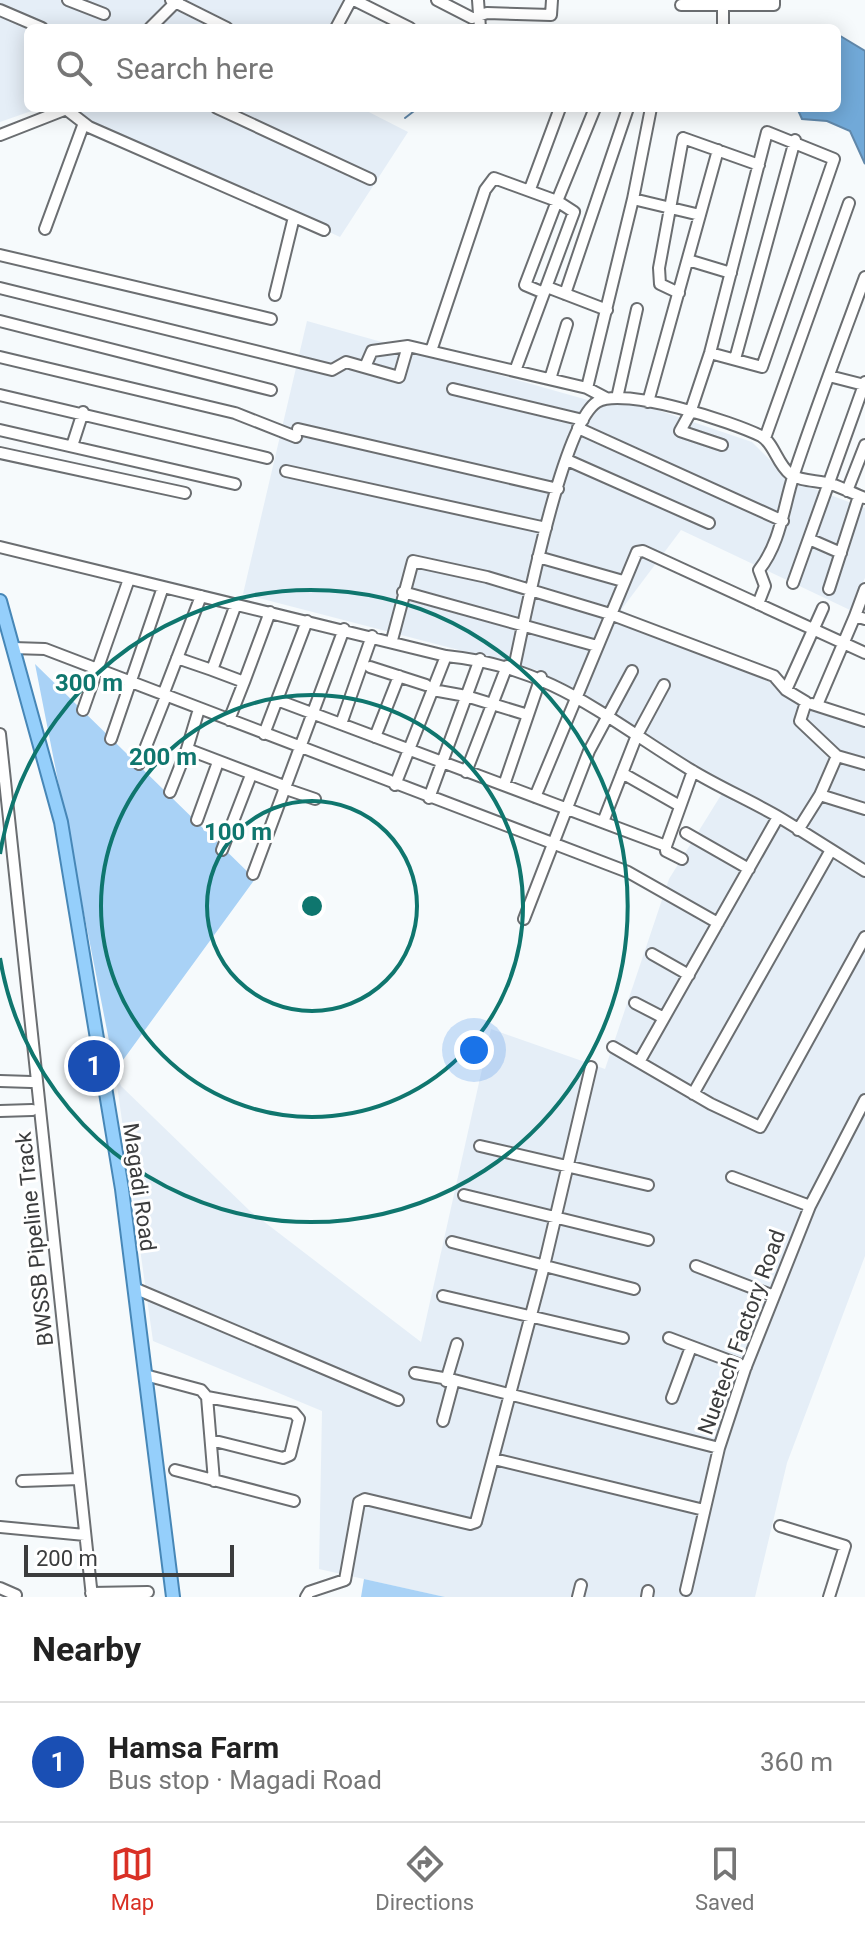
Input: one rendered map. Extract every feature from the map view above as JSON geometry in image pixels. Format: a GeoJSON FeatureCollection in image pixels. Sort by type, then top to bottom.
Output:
{"type":"FeatureCollection","features":[{"type":"Feature","properties":{"kind":"main road","name":"Magadi Road"},"geometry":{"type":"LineString","coordinates":[[0,601],[61,822],[122,1189],[173,1597]]}},
{"type":"Feature","properties":{"kind":"main road","name":"Magadi Road"},"geometry":{"type":"LineString","coordinates":[[0,627],[53,822],[114,1190],[166,1597]]}},
{"type":"Feature","properties":{"kind":"street"},"geometry":{"type":"LineString","coordinates":[[68,0],[104,14]]}},
{"type":"Feature","properties":{"kind":"street"},"geometry":{"type":"LineString","coordinates":[[339,24],[352,0],[402,24]]}},
{"type":"Feature","properties":{"kind":"street"},"geometry":{"type":"LineString","coordinates":[[437,0],[472,18],[551,15],[552,0]]}},
{"type":"Feature","properties":{"kind":"street"},"geometry":{"type":"LineString","coordinates":[[478,0],[480,24]]}},
{"type":"Feature","properties":{"kind":"street"},"geometry":{"type":"LineString","coordinates":[[681,5],[774,5],[774,0]]}},
{"type":"Feature","properties":{"kind":"street"},"geometry":{"type":"LineString","coordinates":[[154,24],[175,1],[219,24]]}},
{"type":"Feature","properties":{"kind":"street"},"geometry":{"type":"LineString","coordinates":[[723,5],[723,24]]}},
{"type":"Feature","properties":{"kind":"street"},"geometry":{"type":"LineString","coordinates":[[0,10],[33,24]]}},
{"type":"Feature","properties":{"kind":"street"},"geometry":{"type":"LineString","coordinates":[[0,135],[60,112]]}},
{"type":"Feature","properties":{"kind":"street"},"geometry":{"type":"LineString","coordinates":[[71,112],[84,123],[324,230]]}},
{"type":"Feature","properties":{"kind":"street"},"geometry":{"type":"LineString","coordinates":[[226,112],[370,179]]}},
{"type":"Feature","properties":{"kind":"street"},"geometry":{"type":"LineString","coordinates":[[530,189],[559,112]]}},
{"type":"Feature","properties":{"kind":"street"},"geometry":{"type":"LineString","coordinates":[[593,112],[525,285],[565,294],[607,310]]}},
{"type":"Feature","properties":{"kind":"street"},"geometry":{"type":"LineString","coordinates":[[565,294],[627,112]]}},
{"type":"Feature","properties":{"kind":"street"},"geometry":{"type":"LineString","coordinates":[[587,388],[633,199],[650,112]]}},
{"type":"Feature","properties":{"kind":"street"},"geometry":{"type":"LineString","coordinates":[[45,229],[84,123]]}},
{"type":"Feature","properties":{"kind":"street"},"geometry":{"type":"LineString","coordinates":[[710,353],[762,367],[834,159],[795,140],[767,132],[710,353],[690,413],[680,431],[722,445]]}},
{"type":"Feature","properties":{"kind":"street"},"geometry":{"type":"LineString","coordinates":[[679,293],[660,284],[659,268],[683,138],[759,165]]}},
{"type":"Feature","properties":{"kind":"street"},"geometry":{"type":"LineString","coordinates":[[735,359],[795,140]]}},
{"type":"Feature","properties":{"kind":"street"},"geometry":{"type":"LineString","coordinates":[[648,402],[718,150]]}},
{"type":"Feature","properties":{"kind":"street"},"geometry":{"type":"LineString","coordinates":[[431,351],[485,190],[494,178],[530,189],[574,212],[515,371]]}},
{"type":"Feature","properties":{"kind":"street"},"geometry":{"type":"LineString","coordinates":[[633,199],[700,215]]}},
{"type":"Feature","properties":{"kind":"street"},"geometry":{"type":"LineString","coordinates":[[765,438],[849,203]]}},
{"type":"Feature","properties":{"kind":"street"},"geometry":{"type":"LineString","coordinates":[[275,295],[294,217]]}},
{"type":"Feature","properties":{"kind":"street"},"geometry":{"type":"LineString","coordinates":[[0,255],[271,319]]}},
{"type":"Feature","properties":{"kind":"street"},"geometry":{"type":"LineString","coordinates":[[688,260],[731,273]]}},
{"type":"Feature","properties":{"kind":"street"},"geometry":{"type":"LineString","coordinates":[[758,604],[765,586],[759,570],[769,559],[783,521],[793,477],[865,277]]}},
{"type":"Feature","properties":{"kind":"street"},"geometry":{"type":"LineString","coordinates":[[0,288],[332,370],[346,362],[399,377],[408,346]]}},
{"type":"Feature","properties":{"kind":"street"},"geometry":{"type":"LineString","coordinates":[[611,398],[637,309]]}},
{"type":"Feature","properties":{"kind":"street"},"geometry":{"type":"LineString","coordinates":[[0,321],[271,390]]}},
{"type":"Feature","properties":{"kind":"street"},"geometry":{"type":"LineString","coordinates":[[550,379],[567,324]]}},
{"type":"Feature","properties":{"kind":"street"},"geometry":{"type":"LineString","coordinates":[[365,367],[372,351],[408,346],[587,388],[611,398],[648,402],[736,425],[765,438],[781,466],[793,477],[831,484],[862,497],[829,589]]}},
{"type":"Feature","properties":{"kind":"street"},"geometry":{"type":"LineString","coordinates":[[0,357],[235,413],[297,433],[558,489]]}},
{"type":"Feature","properties":{"kind":"street"},"geometry":{"type":"LineString","coordinates":[[793,583],[831,484],[864,384],[829,376]]}},
{"type":"Feature","properties":{"kind":"street"},"geometry":{"type":"LineString","coordinates":[[453,389],[581,424],[783,521]]}},
{"type":"Feature","properties":{"kind":"street"},"geometry":{"type":"LineString","coordinates":[[0,395],[83,412],[267,458]]}},
{"type":"Feature","properties":{"kind":"street"},"geometry":{"type":"LineString","coordinates":[[466,772],[491,705],[510,667],[567,460],[581,424],[594,404],[611,398]]}},
{"type":"Feature","properties":{"kind":"street"},"geometry":{"type":"LineString","coordinates":[[72,446],[83,412]]}},
{"type":"Feature","properties":{"kind":"street"},"geometry":{"type":"LineString","coordinates":[[0,430],[235,484]]}},
{"type":"Feature","properties":{"kind":"street"},"geometry":{"type":"LineString","coordinates":[[847,491],[865,445]]}},
{"type":"Feature","properties":{"kind":"street"},"geometry":{"type":"LineString","coordinates":[[0,453],[185,493]]}},
{"type":"Feature","properties":{"kind":"street"},"geometry":{"type":"LineString","coordinates":[[567,460],[709,523]]}},
{"type":"Feature","properties":{"kind":"street"},"geometry":{"type":"LineString","coordinates":[[286,471],[546,528]]}},
{"type":"Feature","properties":{"kind":"street"},"geometry":{"type":"LineString","coordinates":[[809,539],[841,553]]}},
{"type":"Feature","properties":{"kind":"street"},"geometry":{"type":"LineString","coordinates":[[0,547],[392,640],[446,656],[480,659],[541,677],[579,697],[693,771],[778,817],[865,871]]}},
{"type":"Feature","properties":{"kind":"street"},"geometry":{"type":"LineString","coordinates":[[535,797],[579,697],[633,557],[643,551],[865,653]]}},
{"type":"Feature","properties":{"kind":"street"},"geometry":{"type":"LineString","coordinates":[[538,557],[623,581]]}},
{"type":"Feature","properties":{"kind":"street"},"geometry":{"type":"LineString","coordinates":[[392,640],[403,592],[415,561],[531,590],[610,614],[774,676],[786,690],[812,704],[865,721]]}},
{"type":"Feature","properties":{"kind":"street"},"geometry":{"type":"LineString","coordinates":[[83,710],[129,579]]}},
{"type":"Feature","properties":{"kind":"street"},"geometry":{"type":"LineString","coordinates":[[111,739],[163,587]]}},
{"type":"Feature","properties":{"kind":"street"},"geometry":{"type":"LineString","coordinates":[[865,589],[860,618],[800,721],[837,756],[865,764]]}},
{"type":"Feature","properties":{"kind":"street"},"geometry":{"type":"LineString","coordinates":[[403,592],[597,646]]}},
{"type":"Feature","properties":{"kind":"street"},"geometry":{"type":"LineString","coordinates":[[139,764],[201,596]]}},
{"type":"Feature","properties":{"kind":"street"},"geometry":{"type":"LineString","coordinates":[[212,670],[236,604]]}},
{"type":"Feature","properties":{"kind":"street"},"geometry":{"type":"LineString","coordinates":[[786,690],[823,608]]}},
{"type":"Feature","properties":{"kind":"street"},"geometry":{"type":"LineString","coordinates":[[229,720],[270,612]]}},
{"type":"Feature","properties":{"kind":"street"},"geometry":{"type":"LineString","coordinates":[[264,734],[307,621]]}},
{"type":"Feature","properties":{"kind":"street"},"geometry":{"type":"LineString","coordinates":[[253,874],[344,629]]}},
{"type":"Feature","properties":{"kind":"street"},"geometry":{"type":"LineString","coordinates":[[341,724],[372,636]]}},
{"type":"Feature","properties":{"kind":"street"},"geometry":{"type":"LineString","coordinates":[[13,648],[45,649],[628,872],[718,923]]}},
{"type":"Feature","properties":{"kind":"street"},"geometry":{"type":"LineString","coordinates":[[395,785],[429,687],[446,656]]}},
{"type":"Feature","properties":{"kind":"street"},"geometry":{"type":"LineString","coordinates":[[177,658],[244,682]]}},
{"type":"Feature","properties":{"kind":"street"},"geometry":{"type":"LineString","coordinates":[[429,798],[480,659]]}},
{"type":"Feature","properties":{"kind":"street"},"geometry":{"type":"LineString","coordinates":[[370,667],[528,715]]}},
{"type":"Feature","properties":{"kind":"street"},"geometry":{"type":"LineString","coordinates":[[524,919],[564,808],[607,715],[632,671]]}},
{"type":"Feature","properties":{"kind":"street"},"geometry":{"type":"LineString","coordinates":[[375,737],[399,676]]}},
{"type":"Feature","properties":{"kind":"street"},"geometry":{"type":"LineString","coordinates":[[504,785],[541,677]]}},
{"type":"Feature","properties":{"kind":"street"},"geometry":{"type":"LineString","coordinates":[[603,822],[637,735],[664,685]]}},
{"type":"Feature","properties":{"kind":"street"},"geometry":{"type":"LineString","coordinates":[[277,700],[666,846]]}},
{"type":"Feature","properties":{"kind":"street"},"geometry":{"type":"LineString","coordinates":[[170,792],[199,709]]}},
{"type":"Feature","properties":{"kind":"street","name":"BWSSB Pipeline Track"},"geometry":{"type":"LineString","coordinates":[[0,734],[92,1595]]}},
{"type":"Feature","properties":{"kind":"street"},"geometry":{"type":"LineString","coordinates":[[187,749],[315,799]]}},
{"type":"Feature","properties":{"kind":"street"},"geometry":{"type":"LineString","coordinates":[[798,830],[820,795],[837,756]]}},
{"type":"Feature","properties":{"kind":"street"},"geometry":{"type":"LineString","coordinates":[[197,820],[218,762]]}},
{"type":"Feature","properties":{"kind":"street"},"geometry":{"type":"LineString","coordinates":[[682,859],[666,851],[666,846],[693,771]]}},
{"type":"Feature","properties":{"kind":"street"},"geometry":{"type":"LineString","coordinates":[[622,773],[680,806]]}},
{"type":"Feature","properties":{"kind":"street"},"geometry":{"type":"LineString","coordinates":[[222,850],[251,775]]}},
{"type":"Feature","properties":{"kind":"street"},"geometry":{"type":"LineString","coordinates":[[820,795],[865,809]]}},
{"type":"Feature","properties":{"kind":"street"},"geometry":{"type":"LineString","coordinates":[[639,1062],[778,817]]}},
{"type":"Feature","properties":{"kind":"street"},"geometry":{"type":"LineString","coordinates":[[686,833],[749,869]]}},
{"type":"Feature","properties":{"kind":"street"},"geometry":{"type":"LineString","coordinates":[[693,1094],[831,850]]}},
{"type":"Feature","properties":{"kind":"street"},"geometry":{"type":"LineString","coordinates":[[613,1047],[693,1094],[760,1127],[865,937]]}},
{"type":"Feature","properties":{"kind":"street"},"geometry":{"type":"LineString","coordinates":[[652,954],[689,975]]}},
{"type":"Feature","properties":{"kind":"street"},"geometry":{"type":"LineString","coordinates":[[635,1003],[664,1018]]}},
{"type":"Feature","properties":{"kind":"street"},"geometry":{"type":"LineString","coordinates":[[306,1597],[309,1592],[345,1580],[359,1502],[372,1498],[470,1524],[476,1522],[544,1266],[591,1067]]}},
{"type":"Feature","properties":{"kind":"street"},"geometry":{"type":"LineString","coordinates":[[0,1081],[31,1082]]}},
{"type":"Feature","properties":{"kind":"street","name":"Nuetech Factory Road"},"geometry":{"type":"LineString","coordinates":[[686,1590],[719,1448],[746,1367],[810,1206],[862,1116],[865,1100]]}},
{"type":"Feature","properties":{"kind":"street"},"geometry":{"type":"LineString","coordinates":[[0,1111],[32,1110]]}},
{"type":"Feature","properties":{"kind":"street"},"geometry":{"type":"LineString","coordinates":[[480,1146],[648,1185]]}},
{"type":"Feature","properties":{"kind":"street"},"geometry":{"type":"LineString","coordinates":[[732,1177],[810,1206]]}},
{"type":"Feature","properties":{"kind":"street"},"geometry":{"type":"LineString","coordinates":[[464,1195],[648,1240]]}},
{"type":"Feature","properties":{"kind":"street"},"geometry":{"type":"LineString","coordinates":[[452,1242],[634,1289]]}},
{"type":"Feature","properties":{"kind":"street"},"geometry":{"type":"LineString","coordinates":[[696,1266],[774,1296]]}},
{"type":"Feature","properties":{"kind":"street"},"geometry":{"type":"LineString","coordinates":[[134,1288],[398,1400]]}},
{"type":"Feature","properties":{"kind":"street"},"geometry":{"type":"LineString","coordinates":[[443,1296],[623,1338]]}},
{"type":"Feature","properties":{"kind":"street"},"geometry":{"type":"LineString","coordinates":[[669,1338],[746,1367]]}},
{"type":"Feature","properties":{"kind":"street"},"geometry":{"type":"LineString","coordinates":[[443,1421],[457,1344]]}},
{"type":"Feature","properties":{"kind":"street"},"geometry":{"type":"LineString","coordinates":[[672,1398],[691,1347]]}},
{"type":"Feature","properties":{"kind":"street"},"geometry":{"type":"LineString","coordinates":[[415,1373],[719,1448]]}},
{"type":"Feature","properties":{"kind":"street"},"geometry":{"type":"LineString","coordinates":[[145,1375],[201,1390],[207,1397],[214,1481]]}},
{"type":"Feature","properties":{"kind":"street"},"geometry":{"type":"LineString","coordinates":[[207,1397],[294,1413],[299,1419],[290,1455],[283,1458],[211,1440]]}},
{"type":"Feature","properties":{"kind":"street"},"geometry":{"type":"LineString","coordinates":[[494,1459],[704,1510]]}},
{"type":"Feature","properties":{"kind":"street"},"geometry":{"type":"LineString","coordinates":[[175,1470],[294,1501]]}},
{"type":"Feature","properties":{"kind":"street"},"geometry":{"type":"LineString","coordinates":[[22,1481],[79,1479]]}},
{"type":"Feature","properties":{"kind":"street"},"geometry":{"type":"LineString","coordinates":[[780,1526],[845,1546],[829,1597]]}},
{"type":"Feature","properties":{"kind":"street"},"geometry":{"type":"LineString","coordinates":[[0,1527],[85,1535]]}},
{"type":"Feature","properties":{"kind":"street"},"geometry":{"type":"LineString","coordinates":[[578,1597],[581,1585]]}},
{"type":"Feature","properties":{"kind":"street"},"geometry":{"type":"LineString","coordinates":[[0,1588],[16,1595]]}},
{"type":"Feature","properties":{"kind":"street"},"geometry":{"type":"LineString","coordinates":[[92,1595],[148,1592]]}},
{"type":"Feature","properties":{"kind":"shaded area"},"geometry":{"type":"Polygon","coordinates":[[[0,0],[343,0],[331,24],[24,24],[24,112],[29,112],[0,122],[0,0]]]}},
{"type":"Feature","properties":{"kind":"shaded area"},"geometry":{"type":"Polygon","coordinates":[[[841,36],[865,51],[865,164],[850,131],[827,121],[802,119],[799,112],[841,112],[841,36]]]}},
{"type":"Feature","properties":{"kind":"shaded area"},"geometry":{"type":"Polygon","coordinates":[[[71,112],[369,112],[408,132],[340,237],[71,112]]]}},
{"type":"Feature","properties":{"kind":"shaded area"},"geometry":{"type":"Polygon","coordinates":[[[307,321],[602,404],[640,404],[752,442],[790,480],[865,508],[865,578],[850,610],[681,530],[621,610],[786,690],[865,715],[865,1256],[787,1463],[755,1597],[445,1597],[319,1569],[322,1411],[153,1341],[115,1071],[121,1086],[250,1211],[421,1342],[491,1029],[605,1069],[669,879],[726,787],[540,671],[243,594],[307,321]]]}},
{"type":"Feature","properties":{"kind":"shaded area"},"geometry":{"type":"Polygon","coordinates":[[[35,664],[255,879],[115,1071],[35,664]]]}},
{"type":"Feature","properties":{"kind":"shaded area"},"geometry":{"type":"Polygon","coordinates":[[[364,1579],[445,1597],[361,1597],[364,1579]]]}},
{"type":"Feature","properties":{"kind":"waterway"},"geometry":{"type":"LineString","coordinates":[[405,118],[413,112]]}},
{"type":"Feature","properties":{"kind":"place","name":"Hamsa Farm"},"geometry":{"type":"Point","coordinates":[94,1066]}}]}
